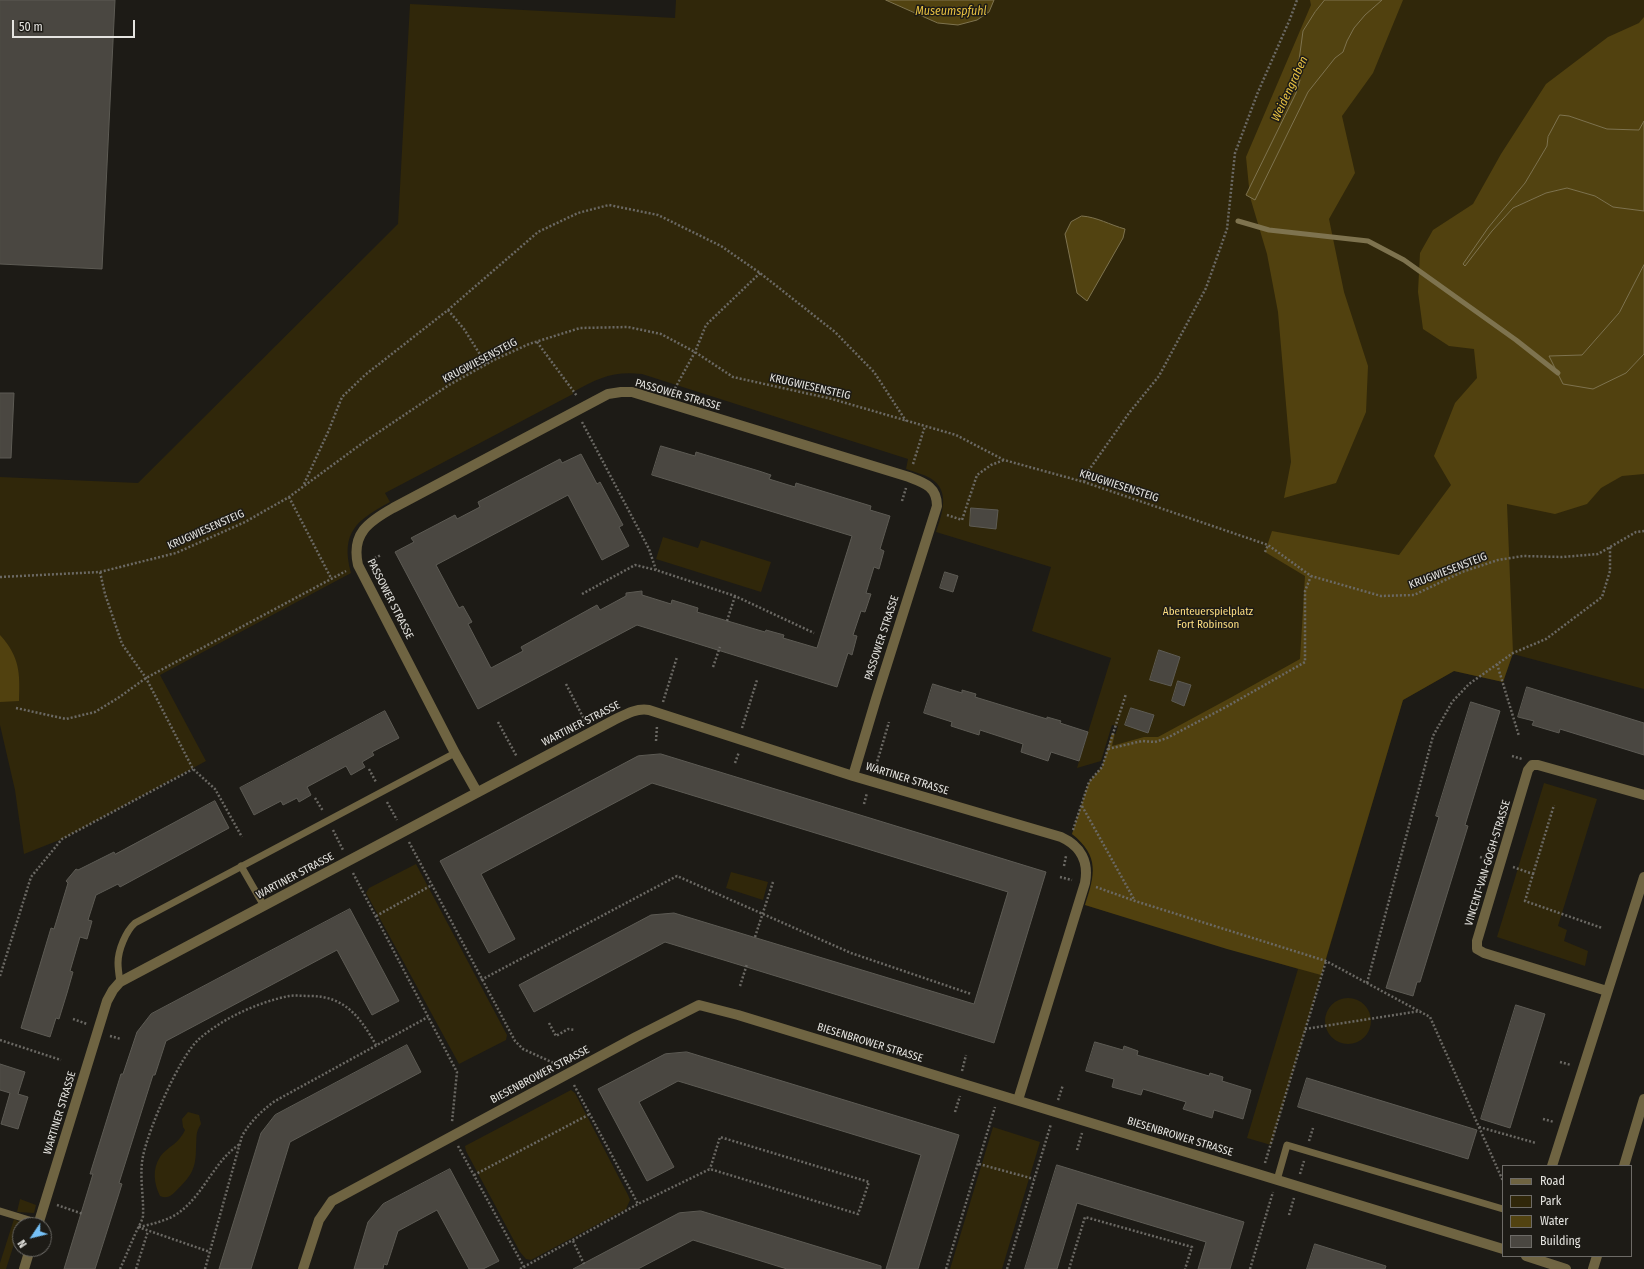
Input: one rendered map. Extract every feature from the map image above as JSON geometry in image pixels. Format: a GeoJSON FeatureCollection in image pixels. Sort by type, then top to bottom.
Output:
{"type":"FeatureCollection","features":[{"type":"Feature","properties":{"kind":"street","name":"PASSOWER STRASSE"},"geometry":{"type":"LineString","coordinates":[[477,792],[455,753],[358,565],[355,554],[358,538],[366,526],[378,516],[608,394],[621,392],[632,392],[909,477],[924,482],[934,492],[937,506],[853,776]]}},
{"type":"Feature","properties":{"kind":"street","name":"WARTINER STRASSE"},"geometry":{"type":"LineString","coordinates":[[40,1217],[107,1001],[112,990],[120,982],[522,768],[633,711],[641,709],[660,714],[853,776],[1070,841]]}},
{"type":"Feature","properties":{"kind":"street","name":"VINCENT-VAN-GOGH-STRASSE"},"geometry":{"type":"LineString","coordinates":[[1607,991],[1484,953],[1477,949],[1477,941],[1528,770],[1532,766],[1538,765],[1644,795]]}},
{"type":"Feature","properties":{"kind":"street"},"geometry":{"type":"LineString","coordinates":[[1018,1100],[1085,883],[1085,860],[1082,854],[1070,841]]}},
{"type":"Feature","properties":{"kind":"street"},"geometry":{"type":"LineString","coordinates":[[1552,1165],[1644,877]]}},
{"type":"Feature","properties":{"kind":"street","name":"BIESENBROWER STRASSE"},"geometry":{"type":"LineString","coordinates":[[303,1269],[319,1220],[332,1201],[636,1037],[699,1005],[738,1015],[1055,1111],[1502,1249]]}},
{"type":"Feature","properties":{"kind":"street"},"geometry":{"type":"LineString","coordinates":[[1624,1165],[1644,1099]]}},
{"type":"Feature","properties":{"kind":"street"},"geometry":{"type":"LineString","coordinates":[[24,1269],[28,1257]]}},
{"type":"Feature","properties":{"kind":"street"},"geometry":{"type":"LineString","coordinates":[[1529,1257],[1566,1269]]}},
{"type":"Feature","properties":{"kind":"street"},"geometry":{"type":"LineString","coordinates":[[1593,1269],[1597,1257]]}},
{"type":"Feature","properties":{"kind":"lane"},"geometry":{"type":"LineString","coordinates":[[120,982],[118,961],[125,935],[128,929],[135,923],[455,753]]}},
{"type":"Feature","properties":{"kind":"lane"},"geometry":{"type":"LineString","coordinates":[[241,866],[264,906]]}},
{"type":"Feature","properties":{"kind":"lane"},"geometry":{"type":"LineString","coordinates":[[1277,1180],[1288,1145],[1502,1209]]}},
{"type":"Feature","properties":{"kind":"lane","name":"WARTINER STRASSE"},"geometry":{"type":"LineString","coordinates":[[0,1211],[18,1217]]}},
{"type":"Feature","properties":{"kind":"path"},"geometry":{"type":"LineString","coordinates":[[1084,482],[1088,470],[1129,413],[1159,376],[1206,288],[1227,229],[1230,212],[1235,153],[1258,92],[1290,19],[1296,0]]}},
{"type":"Feature","properties":{"kind":"path"},"geometry":{"type":"LineString","coordinates":[[304,485],[342,397],[365,375],[448,310],[538,232],[578,213],[609,205],[658,215],[721,246],[760,273],[836,332],[874,372],[906,421]]}},
{"type":"Feature","properties":{"kind":"path"},"geometry":{"type":"LineString","coordinates":[[667,403],[695,352],[706,325],[760,273]]}},
{"type":"Feature","properties":{"kind":"path"},"geometry":{"type":"LineString","coordinates":[[448,310],[464,329],[486,364]]}},
{"type":"Feature","properties":{"kind":"path","name":"KRUGWIESENSTEIG"},"geometry":{"type":"LineString","coordinates":[[0,577],[100,572],[176,554],[245,522],[289,497],[364,442],[449,385],[486,364],[537,342],[580,328],[628,327],[661,334],[695,352],[733,377],[832,399],[956,436],[1004,460],[1084,482],[1268,544],[1311,576],[1381,596],[1414,595],[1462,572],[1498,560],[1524,556],[1562,557],[1598,554],[1636,532],[1644,531]]}},
{"type":"Feature","properties":{"kind":"path"},"geometry":{"type":"LineString","coordinates":[[537,342],[573,389],[580,409],[649,549],[656,570]]}},
{"type":"Feature","properties":{"kind":"path"},"geometry":{"type":"LineString","coordinates":[[915,455],[925,426]]}},
{"type":"Feature","properties":{"kind":"path"},"geometry":{"type":"LineString","coordinates":[[962,520],[977,475],[991,465],[1004,460]]}},
{"type":"Feature","properties":{"kind":"path"},"geometry":{"type":"LineString","coordinates":[[16,708],[66,719],[95,712],[146,678],[331,578],[289,497]]}},
{"type":"Feature","properties":{"kind":"path"},"geometry":{"type":"LineString","coordinates":[[1265,552],[1268,544]]}},
{"type":"Feature","properties":{"kind":"path"},"geometry":{"type":"LineString","coordinates":[[1367,983],[1433,736],[1452,702],[1469,684],[1513,654],[1546,640],[1602,597],[1610,571],[1610,547]]}},
{"type":"Feature","properties":{"kind":"path"},"geometry":{"type":"LineString","coordinates":[[582,594],[635,565],[656,570],[734,596],[814,634]]}},
{"type":"Feature","properties":{"kind":"path"},"geometry":{"type":"LineString","coordinates":[[100,572],[105,594],[122,644],[146,678],[193,768],[215,789],[242,837]]}},
{"type":"Feature","properties":{"kind":"path"},"geometry":{"type":"LineString","coordinates":[[1108,749],[1142,741],[1154,742],[1167,738],[1226,708],[1305,662],[1305,591],[1311,576]]}},
{"type":"Feature","properties":{"kind":"path"},"geometry":{"type":"LineString","coordinates":[[728,621],[734,596]]}},
{"type":"Feature","properties":{"kind":"path"},"geometry":{"type":"LineString","coordinates":[[713,667],[720,647]]}},
{"type":"Feature","properties":{"kind":"path"},"geometry":{"type":"LineString","coordinates":[[656,741],[658,721],[677,657]]}},
{"type":"Feature","properties":{"kind":"path"},"geometry":{"type":"LineString","coordinates":[[1497,664],[1519,736]]}},
{"type":"Feature","properties":{"kind":"path"},"geometry":{"type":"LineString","coordinates":[[739,739],[757,680]]}},
{"type":"Feature","properties":{"kind":"path"},"geometry":{"type":"LineString","coordinates":[[566,684],[591,732]]}},
{"type":"Feature","properties":{"kind":"path"},"geometry":{"type":"LineString","coordinates":[[1070,841],[1089,782],[1102,767],[1126,694]]}},
{"type":"Feature","properties":{"kind":"path"},"geometry":{"type":"LineString","coordinates":[[498,722],[522,768]]}},
{"type":"Feature","properties":{"kind":"path"},"geometry":{"type":"LineString","coordinates":[[864,804],[889,722]]}},
{"type":"Feature","properties":{"kind":"path"},"geometry":{"type":"LineString","coordinates":[[0,976],[31,877],[62,838],[193,768]]}},
{"type":"Feature","properties":{"kind":"path"},"geometry":{"type":"LineString","coordinates":[[369,769],[515,1041],[523,1049],[561,1066]]}},
{"type":"Feature","properties":{"kind":"path"},"geometry":{"type":"LineString","coordinates":[[315,798],[328,820],[347,862],[457,1072],[451,1130],[522,1268],[638,1204],[710,1169],[858,1214],[869,1182],[720,1137],[710,1169]]}},
{"type":"Feature","properties":{"kind":"path"},"geometry":{"type":"LineString","coordinates":[[1081,805],[1135,901]]}},
{"type":"Feature","properties":{"kind":"path"},"geometry":{"type":"LineString","coordinates":[[1554,806],[1524,901],[1602,928]]}},
{"type":"Feature","properties":{"kind":"path"},"geometry":{"type":"LineString","coordinates":[[1480,858],[1533,874]]}},
{"type":"Feature","properties":{"kind":"path"},"geometry":{"type":"LineString","coordinates":[[481,980],[678,876],[851,953],[971,994]]}},
{"type":"Feature","properties":{"kind":"path"},"geometry":{"type":"LineString","coordinates":[[755,937],[773,882]]}},
{"type":"Feature","properties":{"kind":"path"},"geometry":{"type":"LineString","coordinates":[[1085,883],[1135,901],[1326,961],[1430,1017],[1502,1179]]}},
{"type":"Feature","properties":{"kind":"path"},"geometry":{"type":"LineString","coordinates":[[376,916],[432,885]]}},
{"type":"Feature","properties":{"kind":"path"},"geometry":{"type":"LineString","coordinates":[[1262,1175],[1326,961]]}},
{"type":"Feature","properties":{"kind":"path"},"geometry":{"type":"LineString","coordinates":[[740,986],[747,964]]}},
{"type":"Feature","properties":{"kind":"path"},"geometry":{"type":"LineString","coordinates":[[120,1269],[143,1218],[141,1171],[148,1134],[168,1089],[186,1057],[199,1040],[224,1022],[248,1009],[272,1000],[293,996],[321,996],[344,1003],[358,1017],[376,1045]]}},
{"type":"Feature","properties":{"kind":"path"},"geometry":{"type":"LineString","coordinates":[[1305,1028],[1420,1011]]}},
{"type":"Feature","properties":{"kind":"path"},"geometry":{"type":"LineString","coordinates":[[205,1269],[242,1136],[251,1121],[261,1111],[282,1097],[428,1017]]}},
{"type":"Feature","properties":{"kind":"path"},"geometry":{"type":"LineString","coordinates":[[549,1023],[556,1036],[568,1029],[576,1030]]}},
{"type":"Feature","properties":{"kind":"path"},"geometry":{"type":"LineString","coordinates":[[0,1040],[61,1060]]}},
{"type":"Feature","properties":{"kind":"path"},"geometry":{"type":"LineString","coordinates":[[960,1075],[966,1055]]}},
{"type":"Feature","properties":{"kind":"path"},"geometry":{"type":"LineString","coordinates":[[573,1083],[638,1204]]}},
{"type":"Feature","properties":{"kind":"path"},"geometry":{"type":"LineString","coordinates":[[954,1112],[961,1091]]}},
{"type":"Feature","properties":{"kind":"path"},"geometry":{"type":"LineString","coordinates":[[946,1269],[999,1095]]}},
{"type":"Feature","properties":{"kind":"path"},"geometry":{"type":"LineString","coordinates":[[1007,1269],[1055,1111]]}},
{"type":"Feature","properties":{"kind":"path"},"geometry":{"type":"LineString","coordinates":[[474,1175],[590,1114]]}},
{"type":"Feature","properties":{"kind":"path"},"geometry":{"type":"LineString","coordinates":[[1479,1127],[1536,1143]]}},
{"type":"Feature","properties":{"kind":"path"},"geometry":{"type":"LineString","coordinates":[[1289,1215],[1313,1128]]}},
{"type":"Feature","properties":{"kind":"path"},"geometry":{"type":"LineString","coordinates":[[138,1227],[156,1223],[181,1211],[196,1196],[231,1150],[240,1144]]}},
{"type":"Feature","properties":{"kind":"path"},"geometry":{"type":"LineString","coordinates":[[979,1164],[1034,1179]]}},
{"type":"Feature","properties":{"kind":"path"},"geometry":{"type":"LineString","coordinates":[[1250,1269],[1277,1180]]}},
{"type":"Feature","properties":{"kind":"path"},"geometry":{"type":"LineString","coordinates":[[69,1209],[83,1214]]}},
{"type":"Feature","properties":{"kind":"path"},"geometry":{"type":"LineString","coordinates":[[1069,1269],[1085,1217],[1192,1247],[1185,1269]]}},
{"type":"Feature","properties":{"kind":"path"},"geometry":{"type":"LineString","coordinates":[[138,1227],[210,1252]]}},
{"type":"Feature","properties":{"kind":"path"},"geometry":{"type":"LineString","coordinates":[[136,1269],[148,1231]]}},
{"type":"Feature","properties":{"kind":"path"},"geometry":{"type":"LineString","coordinates":[[572,1240],[584,1264]]}},
{"type":"Feature","properties":{"kind":"green space","name":"Abenteuerspielplatz Fort Robinson"},"geometry":{"type":"Polygon","coordinates":[[[676,0],[1644,0],[1644,689],[1513,654],[1503,682],[1454,671],[1403,700],[1271,1145],[1247,1138],[1298,969],[1085,905],[1093,875],[1093,866],[1087,850],[1072,834],[1089,782],[1102,767],[1108,757],[1118,726],[1112,725],[1101,761],[1077,768],[1111,658],[1032,631],[1051,567],[936,532],[941,518],[943,503],[941,489],[937,483],[930,478],[906,469],[908,459],[642,374],[622,374],[598,379],[573,392],[573,394],[385,493],[390,502],[368,515],[360,522],[350,537],[348,559],[351,573],[160,675],[206,761],[62,839],[24,854],[15,790],[0,725],[0,477],[138,483],[398,224],[410,4],[675,18],[676,0]]]}},
{"type":"Feature","properties":{"kind":"green space"},"geometry":{"type":"Polygon","coordinates":[[[663,537],[698,548],[701,540],[771,562],[761,592],[656,559],[663,537]]]}},
{"type":"Feature","properties":{"kind":"green space"},"geometry":{"type":"Polygon","coordinates":[[[1544,783],[1597,799],[1558,926],[1567,930],[1564,941],[1588,951],[1585,966],[1497,937],[1544,783]]]}},
{"type":"Feature","properties":{"kind":"green space"},"geometry":{"type":"Polygon","coordinates":[[[416,864],[507,1035],[506,1040],[459,1064],[366,893],[369,888],[416,864]]]}},
{"type":"Feature","properties":{"kind":"green space"},"geometry":{"type":"Polygon","coordinates":[[[731,872],[768,882],[763,900],[726,888],[731,872]]]}},
{"type":"Feature","properties":{"kind":"green space"},"geometry":{"type":"Polygon","coordinates":[[[1348,998],[1361,1002],[1367,1008],[1371,1021],[1367,1034],[1361,1040],[1348,1044],[1335,1040],[1329,1034],[1325,1021],[1329,1008],[1335,1002],[1348,998]]]}},
{"type":"Feature","properties":{"kind":"green space"},"geometry":{"type":"Polygon","coordinates":[[[571,1090],[575,1093],[630,1200],[626,1209],[531,1260],[526,1259],[520,1252],[466,1151],[465,1146],[571,1090]]]}},
{"type":"Feature","properties":{"kind":"green space"},"geometry":{"type":"Polygon","coordinates":[[[188,1112],[199,1115],[201,1124],[196,1138],[194,1167],[189,1177],[174,1193],[169,1196],[162,1197],[160,1196],[156,1187],[155,1171],[157,1162],[163,1153],[182,1135],[185,1130],[182,1119],[188,1112]]]}},
{"type":"Feature","properties":{"kind":"green space"},"geometry":{"type":"Polygon","coordinates":[[[993,1127],[1040,1142],[1002,1269],[950,1269],[993,1127]]]}},
{"type":"Feature","properties":{"kind":"green space"},"geometry":{"type":"Polygon","coordinates":[[[20,1199],[36,1205],[34,1213],[17,1212],[20,1199]]]}},
{"type":"Feature","properties":{"kind":"green space"},"geometry":{"type":"Polygon","coordinates":[[[12,1225],[12,1250],[6,1269],[0,1269],[0,1263],[12,1225]]]}},
{"type":"Feature","properties":{"kind":"shaded area"},"geometry":{"type":"Polygon","coordinates":[[[1310,0],[1403,0],[1373,73],[1342,116],[1355,173],[1329,219],[1344,292],[1368,366],[1366,412],[1336,483],[1284,498],[1291,462],[1278,312],[1267,254],[1250,197],[1246,157],[1311,5],[1310,0]]]}},
{"type":"Feature","properties":{"kind":"shaded area"},"geometry":{"type":"Polygon","coordinates":[[[1644,17],[1644,121],[1639,130],[1607,129],[1569,116],[1548,137],[1547,146],[1525,183],[1488,228],[1492,231],[1513,208],[1546,193],[1567,188],[1595,196],[1613,207],[1644,211],[1644,265],[1619,313],[1582,355],[1550,357],[1626,373],[1644,354],[1644,474],[1622,476],[1601,488],[1587,504],[1555,514],[1507,504],[1513,653],[1503,682],[1454,671],[1403,700],[1321,975],[1227,949],[1085,905],[1093,875],[1093,866],[1087,850],[1072,834],[1089,782],[1102,767],[1112,733],[1115,734],[1112,746],[1144,737],[1158,737],[1300,659],[1305,576],[1265,552],[1272,531],[1399,555],[1451,485],[1434,456],[1455,403],[1477,378],[1474,349],[1449,346],[1423,329],[1418,292],[1420,253],[1433,230],[1473,204],[1501,154],[1546,84],[1608,37],[1639,23],[1644,17]]]}},
{"type":"Feature","properties":{"kind":"shaded area"},"geometry":{"type":"Polygon","coordinates":[[[0,635],[7,643],[15,658],[19,674],[19,701],[0,702],[0,635]]]}},
{"type":"Feature","properties":{"kind":"water","name":"Museumspfuhl"},"geometry":{"type":"Polygon","coordinates":[[[886,0],[994,0],[989,12],[977,20],[958,25],[938,23],[886,0]]]}},
{"type":"Feature","properties":{"kind":"water"},"geometry":{"type":"Polygon","coordinates":[[[1325,0],[1382,0],[1365,15],[1354,28],[1343,52],[1335,58],[1308,92],[1255,200],[1246,195],[1296,93],[1300,80],[1297,75],[1303,31],[1315,12],[1325,0]]]}},
{"type":"Feature","properties":{"kind":"water"},"geometry":{"type":"Polygon","coordinates":[[[1560,115],[1569,116],[1607,129],[1639,130],[1644,121],[1644,211],[1613,207],[1595,196],[1567,188],[1546,193],[1513,208],[1492,231],[1465,266],[1463,264],[1488,228],[1525,183],[1547,146],[1548,137],[1560,115]]]}},
{"type":"Feature","properties":{"kind":"water"},"geometry":{"type":"Polygon","coordinates":[[[1082,216],[1093,218],[1125,229],[1123,238],[1087,301],[1077,293],[1065,234],[1071,222],[1082,216]]]}},
{"type":"Feature","properties":{"kind":"water"},"geometry":{"type":"Polygon","coordinates":[[[1644,265],[1644,354],[1626,373],[1593,389],[1563,384],[1549,356],[1582,355],[1619,313],[1644,265]]]}},
{"type":"Feature","properties":{"kind":"building"},"geometry":{"type":"Polygon","coordinates":[[[0,0],[115,0],[102,269],[0,264],[0,0]]]}},
{"type":"Feature","properties":{"kind":"building"},"geometry":{"type":"Polygon","coordinates":[[[0,393],[14,393],[11,458],[0,458],[0,393]]]}},
{"type":"Feature","properties":{"kind":"building"},"geometry":{"type":"Polygon","coordinates":[[[661,446],[695,456],[696,452],[759,471],[771,475],[769,479],[795,487],[796,483],[871,506],[870,510],[890,516],[880,549],[884,551],[879,569],[874,567],[866,593],[871,594],[865,612],[861,611],[853,635],[857,636],[852,655],[848,653],[837,687],[637,625],[478,709],[395,552],[414,542],[411,538],[455,515],[457,519],[480,507],[478,502],[560,459],[562,463],[581,454],[597,484],[600,482],[623,525],[619,527],[629,546],[602,560],[568,495],[436,565],[459,608],[463,606],[472,622],[468,624],[491,668],[523,651],[521,647],[597,605],[600,610],[626,596],[626,593],[642,591],[642,595],[671,604],[672,600],[698,608],[697,612],[765,632],[766,630],[784,635],[783,638],[817,648],[852,536],[652,475],[661,446]]]}},
{"type":"Feature","properties":{"kind":"building"},"geometry":{"type":"Polygon","coordinates":[[[971,508],[998,510],[996,529],[970,526],[971,508]]]}},
{"type":"Feature","properties":{"kind":"building"},"geometry":{"type":"Polygon","coordinates":[[[945,572],[958,576],[953,592],[940,588],[945,572]]]}},
{"type":"Feature","properties":{"kind":"building"},"geometry":{"type":"Polygon","coordinates":[[[1159,650],[1180,657],[1171,686],[1150,680],[1159,650]]]}},
{"type":"Feature","properties":{"kind":"building"},"geometry":{"type":"Polygon","coordinates":[[[1178,681],[1191,685],[1184,706],[1172,701],[1178,681]]]}},
{"type":"Feature","properties":{"kind":"building"},"geometry":{"type":"Polygon","coordinates":[[[933,684],[962,693],[962,690],[976,694],[975,697],[1047,719],[1047,717],[1061,721],[1060,723],[1088,732],[1079,761],[1051,752],[1048,761],[1021,752],[1023,744],[980,730],[979,735],[951,726],[952,722],[924,713],[933,684]]]}},
{"type":"Feature","properties":{"kind":"building"},"geometry":{"type":"Polygon","coordinates":[[[1527,687],[1644,723],[1644,755],[1560,729],[1559,733],[1532,725],[1534,721],[1518,717],[1527,687]]]}},
{"type":"Feature","properties":{"kind":"building"},"geometry":{"type":"Polygon","coordinates":[[[1471,702],[1500,711],[1465,825],[1468,826],[1420,982],[1417,982],[1413,996],[1386,988],[1439,817],[1436,816],[1471,702]]]}},
{"type":"Feature","properties":{"kind":"building"},"geometry":{"type":"Polygon","coordinates":[[[1131,708],[1154,715],[1148,733],[1125,725],[1131,708]]]}},
{"type":"Feature","properties":{"kind":"building"},"geometry":{"type":"Polygon","coordinates":[[[385,711],[399,738],[372,752],[374,755],[362,762],[365,767],[351,775],[346,766],[307,787],[311,795],[299,802],[297,798],[283,805],[281,801],[254,815],[240,788],[385,711]]]}},
{"type":"Feature","properties":{"kind":"building"},"geometry":{"type":"Polygon","coordinates":[[[661,754],[1046,872],[994,1043],[665,942],[534,1012],[519,985],[651,915],[674,913],[974,1004],[1008,892],[652,783],[481,874],[515,939],[489,953],[440,861],[638,756],[661,754]]]}},
{"type":"Feature","properties":{"kind":"building"},"geometry":{"type":"Polygon","coordinates":[[[215,801],[229,828],[120,887],[118,884],[96,895],[88,920],[92,921],[87,939],[80,937],[70,971],[73,972],[67,993],[59,1019],[56,1018],[50,1037],[21,1028],[51,928],[54,929],[68,883],[66,881],[76,869],[78,870],[114,852],[115,854],[215,801]]]}},
{"type":"Feature","properties":{"kind":"building"},"geometry":{"type":"Polygon","coordinates":[[[350,909],[399,1001],[372,1015],[337,950],[166,1041],[155,1075],[153,1075],[119,1183],[122,1184],[95,1269],[64,1269],[93,1174],[90,1174],[121,1074],[123,1074],[137,1032],[151,1014],[350,909]]]}},
{"type":"Feature","properties":{"kind":"building"},"geometry":{"type":"Polygon","coordinates":[[[1516,1005],[1545,1014],[1510,1128],[1481,1119],[1516,1005]]]}},
{"type":"Feature","properties":{"kind":"building"},"geometry":{"type":"Polygon","coordinates":[[[1095,1042],[1123,1050],[1124,1046],[1138,1051],[1137,1055],[1209,1076],[1210,1073],[1223,1077],[1222,1081],[1251,1090],[1243,1119],[1214,1110],[1212,1118],[1183,1109],[1186,1102],[1143,1089],[1141,1095],[1112,1087],[1114,1079],[1086,1071],[1095,1042]]]}},
{"type":"Feature","properties":{"kind":"building"},"geometry":{"type":"Polygon","coordinates":[[[407,1045],[421,1072],[290,1142],[251,1269],[219,1269],[261,1133],[275,1115],[407,1045]]]}},
{"type":"Feature","properties":{"kind":"building"},"geometry":{"type":"Polygon","coordinates":[[[687,1052],[959,1135],[918,1269],[886,1269],[921,1155],[678,1081],[639,1102],[674,1167],[647,1181],[598,1089],[665,1054],[687,1052]]]}},
{"type":"Feature","properties":{"kind":"building"},"geometry":{"type":"Polygon","coordinates":[[[0,1064],[25,1072],[18,1094],[28,1097],[18,1129],[1,1124],[10,1093],[0,1090],[0,1064]]]}},
{"type":"Feature","properties":{"kind":"building"},"geometry":{"type":"Polygon","coordinates":[[[1307,1078],[1477,1130],[1468,1159],[1298,1107],[1307,1078]]]}},
{"type":"Feature","properties":{"kind":"building"},"geometry":{"type":"Polygon","coordinates":[[[1057,1165],[1244,1222],[1230,1269],[1198,1269],[1206,1242],[1077,1203],[1057,1269],[1025,1269],[1057,1165]]]}},
{"type":"Feature","properties":{"kind":"building"},"geometry":{"type":"Polygon","coordinates":[[[450,1169],[499,1261],[483,1269],[469,1269],[437,1210],[398,1231],[387,1265],[384,1264],[383,1269],[354,1269],[368,1222],[383,1204],[450,1169]]]}},
{"type":"Feature","properties":{"kind":"building"},"geometry":{"type":"Polygon","coordinates":[[[701,1211],[881,1266],[881,1269],[787,1269],[693,1240],[638,1269],[573,1269],[679,1213],[701,1211]]]}},
{"type":"Feature","properties":{"kind":"building"},"geometry":{"type":"Polygon","coordinates":[[[1315,1244],[1386,1266],[1385,1269],[1307,1269],[1315,1244]]]}},
{"type":"Feature","properties":{"kind":"waterway"},"geometry":{"type":"LineString","coordinates":[[1238,221],[1269,230],[1368,241],[1404,260],[1516,340],[1558,373]]}},
{"type":"Feature","properties":{"kind":"water label","name":"Weidengraben"},"geometry":{"type":"Point","coordinates":[1290,89]}}]}
